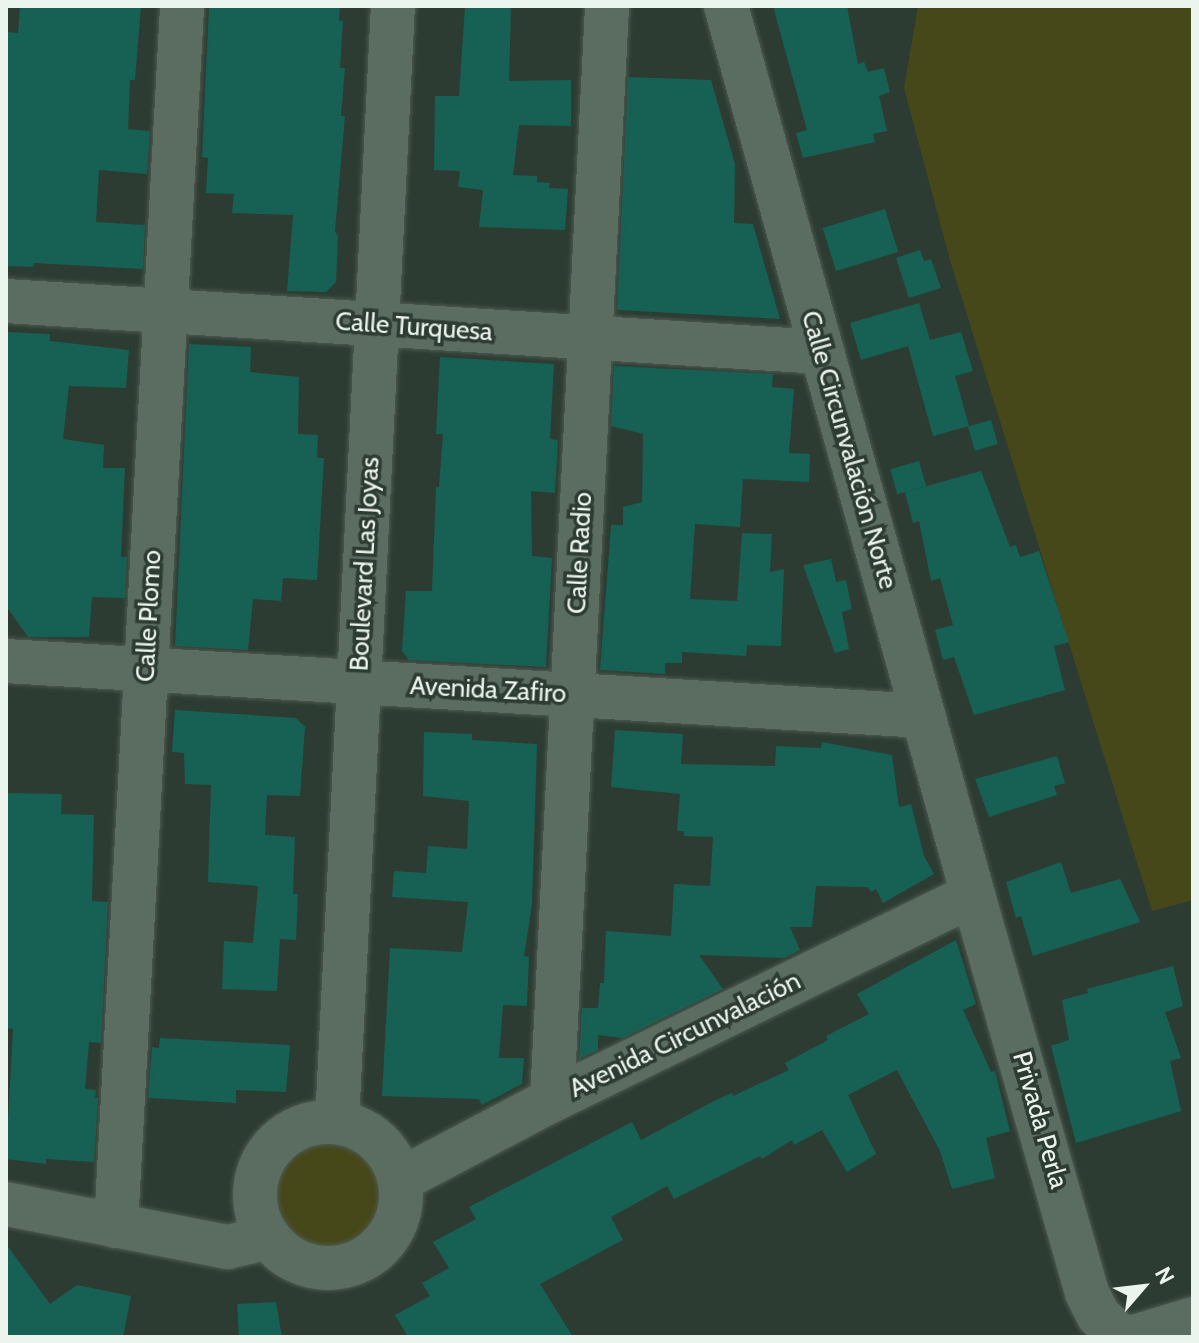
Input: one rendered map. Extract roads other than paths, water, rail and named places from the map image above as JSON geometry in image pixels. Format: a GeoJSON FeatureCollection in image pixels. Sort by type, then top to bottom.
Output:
{"type":"FeatureCollection","features":[{"type":"Feature","properties":{"kind":"street","name":"Calle Plomo"},"geometry":{"type":"LineString","coordinates":[[116,1226],[182,6]]}},
{"type":"Feature","properties":{"kind":"street","name":"Boulevard Las Joyas"},"geometry":{"type":"LineString","coordinates":[[337,1122],[393,6]]}},
{"type":"Feature","properties":{"kind":"street","name":"Calle Radio"},"geometry":{"type":"LineString","coordinates":[[552,1100],[607,6]]}},
{"type":"Feature","properties":{"kind":"street","name":"Calle Circunvalación Norte"},"geometry":{"type":"LineString","coordinates":[[726,6],[973,895]]}},
{"type":"Feature","properties":{"kind":"street","name":"Calle Turquesa"},"geometry":{"type":"LineString","coordinates":[[6,301],[822,352]]}},
{"type":"Feature","properties":{"kind":"street","name":"Avenida Zafiro"},"geometry":{"type":"LineString","coordinates":[[6,661],[923,716]]}},
{"type":"Feature","properties":{"kind":"street","name":"Avenida Circunvalación"},"geometry":{"type":"LineString","coordinates":[[400,1180],[552,1100],[973,895]]}},
{"type":"Feature","properties":{"kind":"street","name":"Privada Perla"},"geometry":{"type":"LineString","coordinates":[[973,895],[1087,1293],[1098,1315],[1121,1337]]}},
{"type":"Feature","properties":{"kind":"street"},"geometry":{"type":"LineString","coordinates":[[337,1122],[359,1128],[377,1141],[391,1159],[400,1180],[401,1202],[395,1223],[384,1242],[367,1257],[347,1265],[325,1268],[303,1264],[284,1253],[269,1237],[258,1215],[255,1191],[260,1168],[272,1147],[290,1132],[313,1123],[337,1122]]}},
{"type":"Feature","properties":{"kind":"street"},"geometry":{"type":"LineString","coordinates":[[6,1204],[228,1247],[269,1237]]}},
{"type":"Feature","properties":{"kind":"street"},"geometry":{"type":"LineString","coordinates":[[1134,1337],[1193,1319]]}}]}
